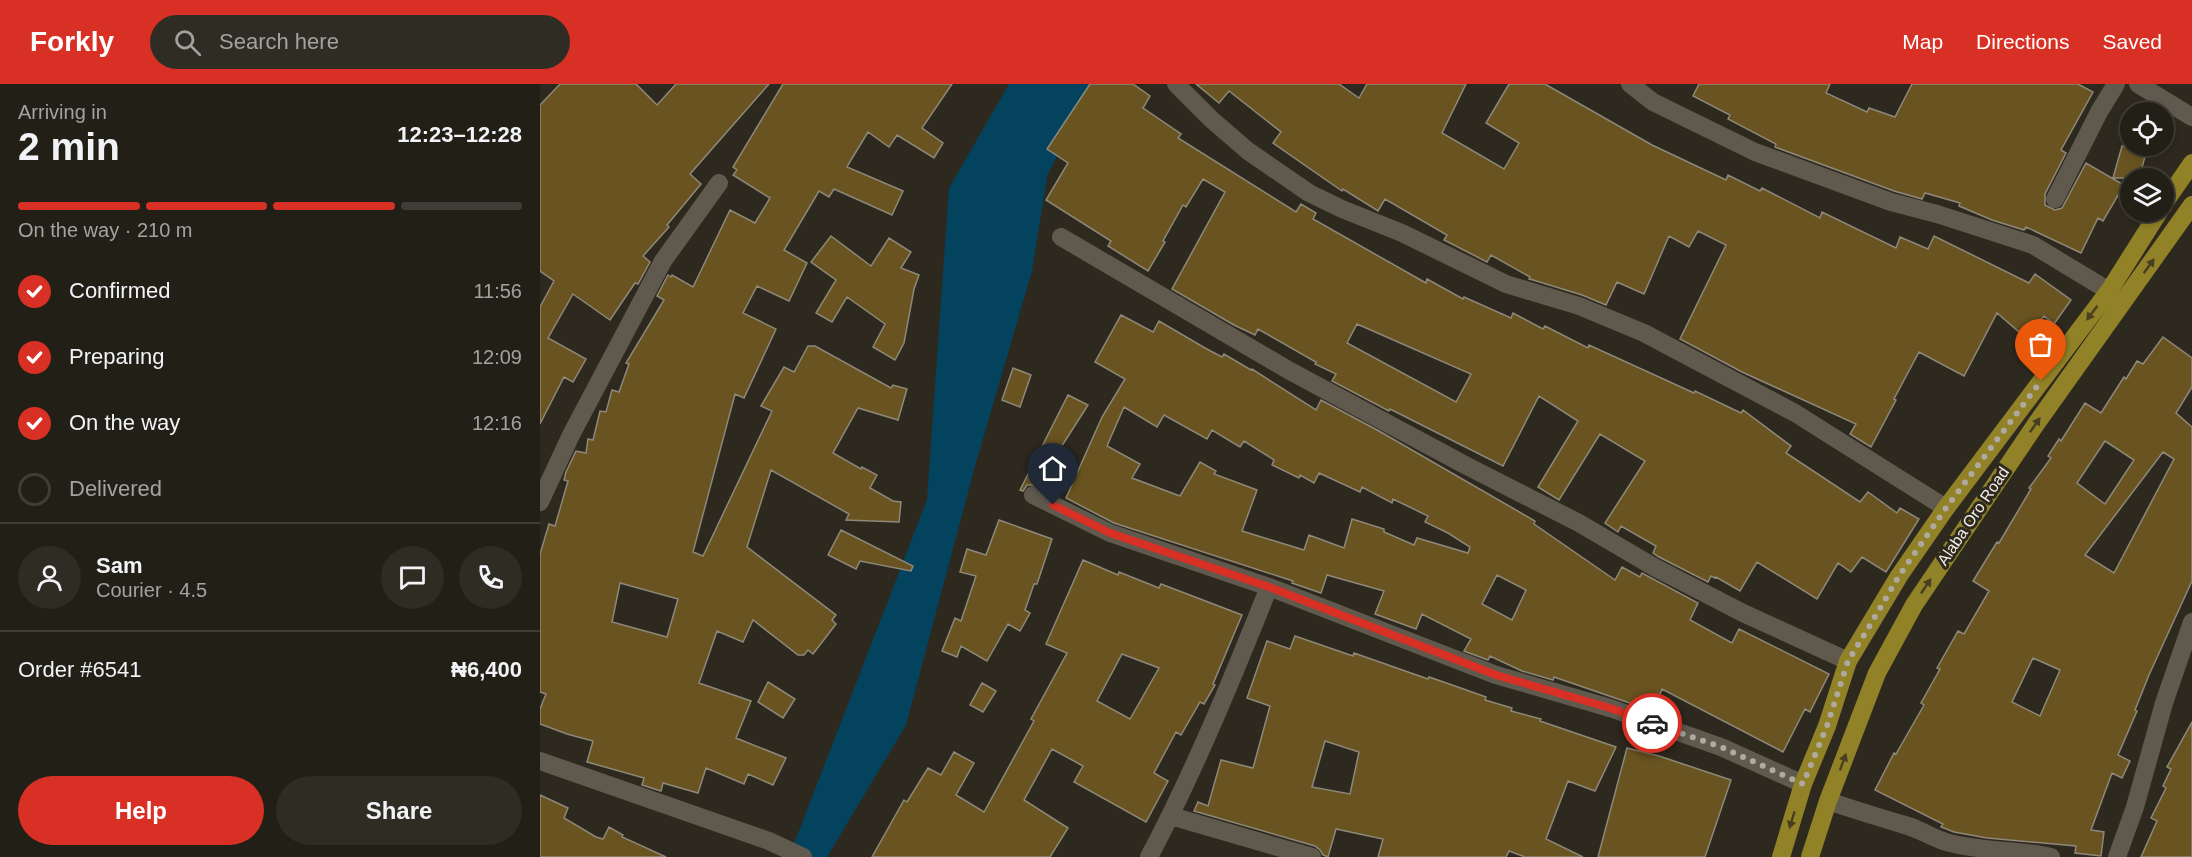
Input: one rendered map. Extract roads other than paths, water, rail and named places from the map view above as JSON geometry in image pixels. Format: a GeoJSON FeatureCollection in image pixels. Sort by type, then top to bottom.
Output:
{"type":"FeatureCollection","features":[{"type":"Feature","properties":{"kind":"main road"},"geometry":{"type":"LineString","coordinates":[[2174,189],[2192,163]]}},
{"type":"Feature","properties":{"kind":"main road","name":"Alaba Oro Road"},"geometry":{"type":"LineString","coordinates":[[1810,857],[1828,801],[1877,673],[1914,605],[2036,424],[2192,205]]}},
{"type":"Feature","properties":{"kind":"main road","name":"Alaba Oro Road"},"geometry":{"type":"LineString","coordinates":[[1781,857],[1803,784],[1827,726],[1848,661],[1899,576],[1946,508],[2109,291],[2152,222]]}},
{"type":"Feature","properties":{"kind":"street"},"geometry":{"type":"LineString","coordinates":[[1176,84],[1248,151],[1309,193],[1402,233],[1506,284],[1579,306],[1644,333],[1795,413],[1946,508]]}},
{"type":"Feature","properties":{"kind":"street"},"geometry":{"type":"LineString","coordinates":[[1630,84],[1653,102],[1755,152],[1891,202],[1937,214],[2033,245],[2109,291]]}},
{"type":"Feature","properties":{"kind":"street"},"geometry":{"type":"LineString","coordinates":[[2055,199],[2116,84]]}},
{"type":"Feature","properties":{"kind":"street"},"geometry":{"type":"LineString","coordinates":[[2138,84],[2192,117]]}},
{"type":"Feature","properties":{"kind":"street"},"geometry":{"type":"LineString","coordinates":[[540,502],[571,435],[663,261],[719,183]]}},
{"type":"Feature","properties":{"kind":"street"},"geometry":{"type":"LineString","coordinates":[[1061,237],[1326,390],[1580,523],[1664,572],[1743,613],[1848,661]]}},
{"type":"Feature","properties":{"kind":"street"},"geometry":{"type":"LineString","coordinates":[[1033,495],[1110,533],[1269,587],[1496,675],[1610,708],[1721,747],[1803,784]]}},
{"type":"Feature","properties":{"kind":"street"},"geometry":{"type":"LineString","coordinates":[[1149,857],[1171,816],[1226,695],[1269,587]]}},
{"type":"Feature","properties":{"kind":"street"},"geometry":{"type":"LineString","coordinates":[[2117,857],[2135,807],[2164,703],[2192,622]]}},
{"type":"Feature","properties":{"kind":"street"},"geometry":{"type":"LineString","coordinates":[[540,761],[769,841],[803,857]]}},
{"type":"Feature","properties":{"kind":"street"},"geometry":{"type":"LineString","coordinates":[[1828,801],[1909,827],[1947,842],[2051,857]]}},
{"type":"Feature","properties":{"kind":"street"},"geometry":{"type":"LineString","coordinates":[[1171,816],[1312,857]]}},
{"type":"Feature","properties":{"kind":"water"},"geometry":{"type":"Polygon","coordinates":[[[1009,84],[1089,84],[1049,165],[1032,271],[975,466],[906,725],[827,857],[787,857],[927,500],[949,188],[1009,84]]]}},
{"type":"Feature","properties":{"kind":"waterway"},"geometry":{"type":"LineString","coordinates":[[1046,172],[1057,149]]}}]}
